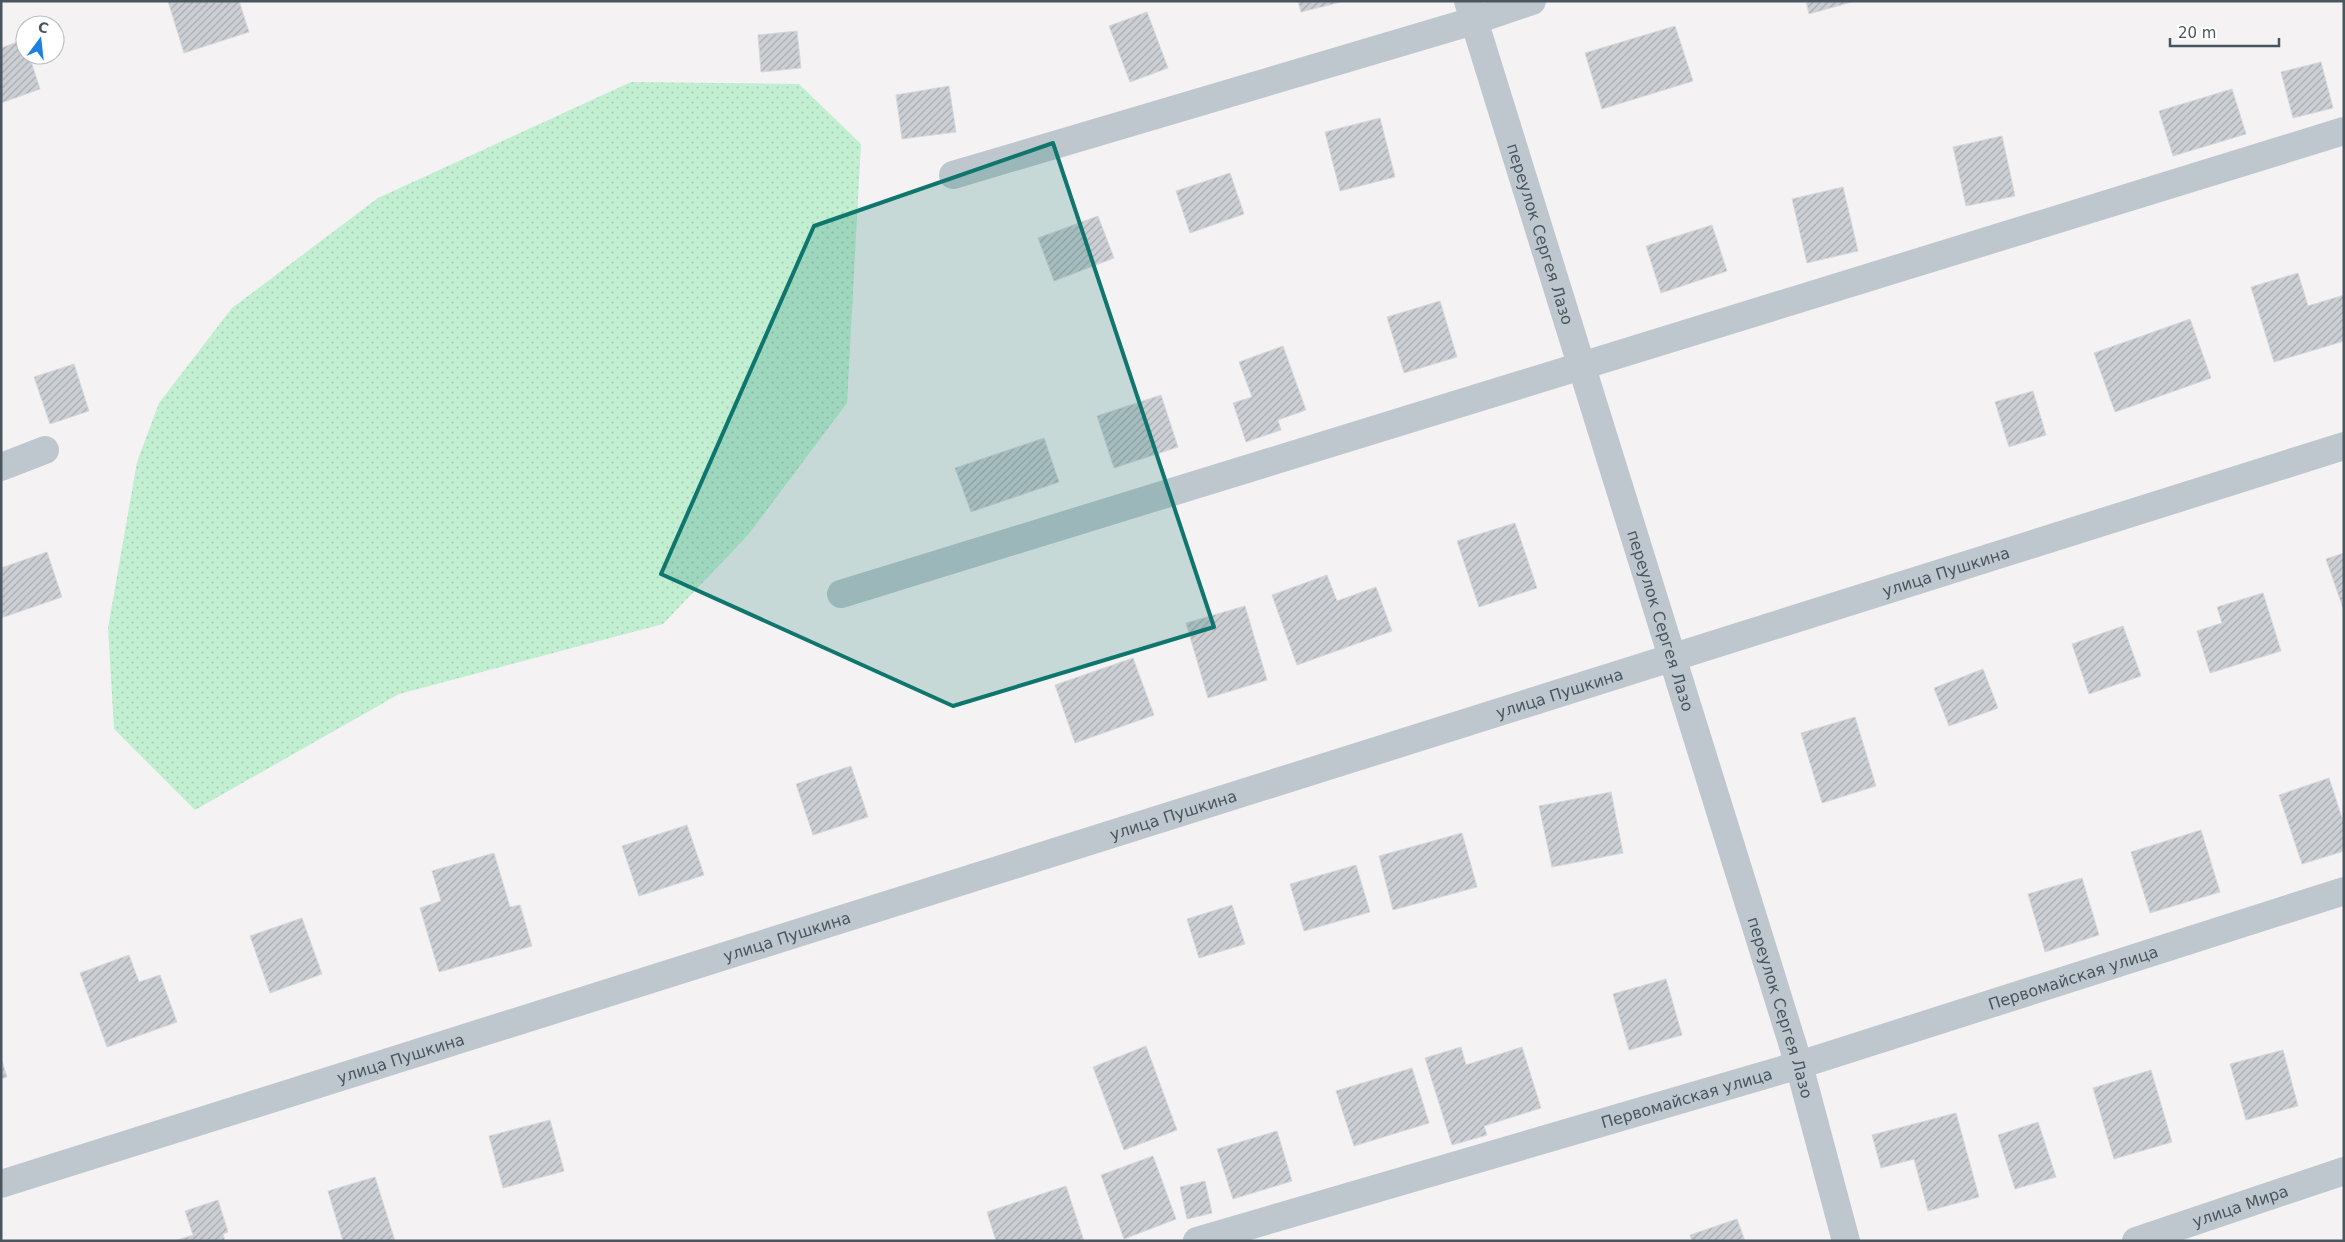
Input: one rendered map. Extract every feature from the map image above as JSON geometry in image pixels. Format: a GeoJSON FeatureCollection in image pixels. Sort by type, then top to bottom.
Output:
{"type":"FeatureCollection","features":[{"type":"Feature","properties":{"kind":"street"},"geometry":{"type":"LineString","coordinates":[[953,175],[1471,11],[1532,1]]}},
{"type":"Feature","properties":{"kind":"street","name":"переулок Сергея Лазо"},"geometry":{"type":"LineString","coordinates":[[1471,11],[1580,366],[1674,658],[1799,1065],[1846,1241]]}},
{"type":"Feature","properties":{"kind":"street"},"geometry":{"type":"LineString","coordinates":[[842,594],[2344,131]]}},
{"type":"Feature","properties":{"kind":"street","name":"улица Пушкина"},"geometry":{"type":"LineString","coordinates":[[1,1184],[2344,446]]}},
{"type":"Feature","properties":{"kind":"street"},"geometry":{"type":"LineString","coordinates":[[1,467],[45,450]]}},
{"type":"Feature","properties":{"kind":"street","name":"Первомайская улица"},"geometry":{"type":"LineString","coordinates":[[1197,1241],[1799,1065],[2344,891]]}},
{"type":"Feature","properties":{"kind":"street","name":"улица Мира"},"geometry":{"type":"LineString","coordinates":[[2136,1241],[2344,1171]]}},
{"type":"Feature","properties":{"kind":"highlighted area"},"geometry":{"type":"Polygon","coordinates":[[[1053,143],[1214,627],[953,706],[661,574],[814,226],[1053,143]]]}},
{"type":"Feature","properties":{"kind":"green space"},"geometry":{"type":"Polygon","coordinates":[[[631,82],[799,84],[861,144],[847,403],[748,535],[663,624],[399,694],[195,810],[114,729],[108,628],[137,462],[159,403],[232,308],[378,198],[631,82]]]}},
{"type":"Feature","properties":{"kind":"building"},"geometry":{"type":"Polygon","coordinates":[[[168,1],[239,1],[249,32],[184,53],[168,1]]]}},
{"type":"Feature","properties":{"kind":"building"},"geometry":{"type":"Polygon","coordinates":[[[1298,1],[1341,1],[1341,2],[1301,12],[1298,1]]]}},
{"type":"Feature","properties":{"kind":"building"},"geometry":{"type":"Polygon","coordinates":[[[1806,1],[1855,1],[1809,14],[1806,1]]]}},
{"type":"Feature","properties":{"kind":"building"},"geometry":{"type":"Polygon","coordinates":[[[1147,12],[1168,68],[1130,82],[1109,26],[1147,12]]]}},
{"type":"Feature","properties":{"kind":"building"},"geometry":{"type":"Polygon","coordinates":[[[1675,26],[1693,81],[1602,109],[1585,53],[1675,26]]]}},
{"type":"Feature","properties":{"kind":"building"},"geometry":{"type":"Polygon","coordinates":[[[797,31],[801,68],[761,72],[758,35],[797,31]]]}},
{"type":"Feature","properties":{"kind":"building"},"geometry":{"type":"Polygon","coordinates":[[[15,43],[15,65],[32,65],[40,89],[1,103],[1,48],[15,43]]]}},
{"type":"Feature","properties":{"kind":"building"},"geometry":{"type":"Polygon","coordinates":[[[2321,62],[2333,108],[2293,118],[2281,72],[2321,62]]]}},
{"type":"Feature","properties":{"kind":"building"},"geometry":{"type":"Polygon","coordinates":[[[949,86],[956,132],[902,139],[896,95],[949,86]]]}},
{"type":"Feature","properties":{"kind":"building"},"geometry":{"type":"Polygon","coordinates":[[[2232,89],[2246,134],[2173,156],[2159,111],[2232,89]]]}},
{"type":"Feature","properties":{"kind":"building"},"geometry":{"type":"Polygon","coordinates":[[[1380,118],[1395,177],[1340,191],[1325,132],[1380,118]]]}},
{"type":"Feature","properties":{"kind":"building"},"geometry":{"type":"Polygon","coordinates":[[[2002,136],[2015,196],[1966,206],[1953,147],[2002,136]]]}},
{"type":"Feature","properties":{"kind":"building"},"geometry":{"type":"Polygon","coordinates":[[[1230,173],[1244,214],[1190,233],[1176,191],[1230,173]]]}},
{"type":"Feature","properties":{"kind":"building"},"geometry":{"type":"Polygon","coordinates":[[[1843,187],[1858,251],[1807,263],[1792,199],[1843,187]]]}},
{"type":"Feature","properties":{"kind":"building"},"geometry":{"type":"Polygon","coordinates":[[[1098,216],[1114,258],[1054,281],[1038,238],[1098,216]]]}},
{"type":"Feature","properties":{"kind":"building"},"geometry":{"type":"Polygon","coordinates":[[[1712,225],[1727,271],[1661,293],[1646,246],[1712,225]]]}},
{"type":"Feature","properties":{"kind":"building"},"geometry":{"type":"Polygon","coordinates":[[[2298,273],[2308,306],[2344,295],[2344,341],[2274,362],[2251,287],[2298,273]]]}},
{"type":"Feature","properties":{"kind":"building"},"geometry":{"type":"Polygon","coordinates":[[[1440,301],[1457,357],[1404,373],[1387,317],[1440,301]]]}},
{"type":"Feature","properties":{"kind":"building"},"geometry":{"type":"Polygon","coordinates":[[[2190,319],[2211,378],[2115,412],[2094,353],[2190,319]]]}},
{"type":"Feature","properties":{"kind":"building"},"geometry":{"type":"Polygon","coordinates":[[[1283,346],[1306,410],[1278,420],[1281,430],[1246,442],[1233,403],[1252,397],[1239,362],[1283,346]]]}},
{"type":"Feature","properties":{"kind":"building"},"geometry":{"type":"Polygon","coordinates":[[[74,364],[89,411],[50,424],[34,377],[74,364]]]}},
{"type":"Feature","properties":{"kind":"building"},"geometry":{"type":"Polygon","coordinates":[[[2033,391],[2046,435],[2009,447],[1995,402],[2033,391]]]}},
{"type":"Feature","properties":{"kind":"building"},"geometry":{"type":"Polygon","coordinates":[[[1161,395],[1178,447],[1114,468],[1097,416],[1161,395]]]}},
{"type":"Feature","properties":{"kind":"building"},"geometry":{"type":"Polygon","coordinates":[[[1044,438],[1059,482],[971,512],[955,468],[1044,438]]]}},
{"type":"Feature","properties":{"kind":"building"},"geometry":{"type":"Polygon","coordinates":[[[1515,523],[1537,588],[1479,607],[1457,541],[1515,523]]]}},
{"type":"Feature","properties":{"kind":"building"},"geometry":{"type":"Polygon","coordinates":[[[47,552],[62,597],[1,618],[1,568],[47,552]]]}},
{"type":"Feature","properties":{"kind":"building"},"geometry":{"type":"Polygon","coordinates":[[[2344,553],[2344,611],[2326,559],[2344,553]]]}},
{"type":"Feature","properties":{"kind":"building"},"geometry":{"type":"Polygon","coordinates":[[[1327,575],[1337,601],[1376,587],[1392,631],[1297,665],[1272,595],[1327,575]]]}},
{"type":"Feature","properties":{"kind":"building"},"geometry":{"type":"Polygon","coordinates":[[[2263,593],[2281,651],[2210,673],[2197,631],[2222,623],[2217,607],[2263,593]]]}},
{"type":"Feature","properties":{"kind":"building"},"geometry":{"type":"Polygon","coordinates":[[[1245,606],[1267,680],[1208,698],[1186,623],[1245,606]]]}},
{"type":"Feature","properties":{"kind":"building"},"geometry":{"type":"Polygon","coordinates":[[[2123,626],[2141,676],[2089,694],[2072,644],[2123,626]]]}},
{"type":"Feature","properties":{"kind":"building"},"geometry":{"type":"Polygon","coordinates":[[[1133,658],[1154,715],[1075,743],[1055,685],[1133,658]]]}},
{"type":"Feature","properties":{"kind":"building"},"geometry":{"type":"Polygon","coordinates":[[[1983,669],[1998,708],[1949,726],[1934,688],[1983,669]]]}},
{"type":"Feature","properties":{"kind":"building"},"geometry":{"type":"Polygon","coordinates":[[[1855,717],[1876,786],[1822,803],[1801,733],[1855,717]]]}},
{"type":"Feature","properties":{"kind":"building"},"geometry":{"type":"Polygon","coordinates":[[[851,766],[868,817],[813,835],[796,784],[851,766]]]}},
{"type":"Feature","properties":{"kind":"building"},"geometry":{"type":"Polygon","coordinates":[[[2329,778],[2344,824],[2344,851],[2302,864],[2279,795],[2329,778]]]}},
{"type":"Feature","properties":{"kind":"building"},"geometry":{"type":"Polygon","coordinates":[[[1611,792],[1623,853],[1552,867],[1539,806],[1611,792]]]}},
{"type":"Feature","properties":{"kind":"building"},"geometry":{"type":"Polygon","coordinates":[[[687,825],[704,875],[639,896],[622,846],[687,825]]]}},
{"type":"Feature","properties":{"kind":"building"},"geometry":{"type":"Polygon","coordinates":[[[2201,830],[2220,892],[2150,913],[2131,852],[2201,830]]]}},
{"type":"Feature","properties":{"kind":"building"},"geometry":{"type":"Polygon","coordinates":[[[1462,833],[1477,887],[1393,910],[1379,856],[1462,833]]]}},
{"type":"Feature","properties":{"kind":"building"},"geometry":{"type":"Polygon","coordinates":[[[494,853],[510,907],[520,905],[532,946],[439,972],[420,908],[441,901],[432,871],[494,853]]]}},
{"type":"Feature","properties":{"kind":"building"},"geometry":{"type":"Polygon","coordinates":[[[1356,865],[1370,912],[1304,931],[1290,884],[1356,865]]]}},
{"type":"Feature","properties":{"kind":"building"},"geometry":{"type":"Polygon","coordinates":[[[2082,878],[2099,935],[2045,952],[2028,894],[2082,878]]]}},
{"type":"Feature","properties":{"kind":"building"},"geometry":{"type":"Polygon","coordinates":[[[1232,905],[1245,944],[1199,958],[1187,919],[1232,905]]]}},
{"type":"Feature","properties":{"kind":"building"},"geometry":{"type":"Polygon","coordinates":[[[302,918],[322,974],[270,993],[250,936],[302,918]]]}},
{"type":"Feature","properties":{"kind":"building"},"geometry":{"type":"Polygon","coordinates":[[[129,955],[139,982],[160,975],[177,1022],[107,1047],[80,973],[129,955]]]}},
{"type":"Feature","properties":{"kind":"building"},"geometry":{"type":"Polygon","coordinates":[[[1666,979],[1682,1035],[1629,1050],[1613,994],[1666,979]]]}},
{"type":"Feature","properties":{"kind":"building"},"geometry":{"type":"Polygon","coordinates":[[[1146,1046],[1177,1130],[1124,1150],[1093,1067],[1146,1046]]]}},
{"type":"Feature","properties":{"kind":"building"},"geometry":{"type":"Polygon","coordinates":[[[1461,1047],[1466,1065],[1522,1047],[1541,1108],[1484,1126],[1487,1135],[1452,1145],[1425,1058],[1461,1047]]]}},
{"type":"Feature","properties":{"kind":"building"},"geometry":{"type":"Polygon","coordinates":[[[2283,1050],[2298,1106],[2246,1120],[2230,1064],[2283,1050]]]}},
{"type":"Feature","properties":{"kind":"building"},"geometry":{"type":"Polygon","coordinates":[[[1,1058],[7,1077],[1,1079],[1,1058]]]}},
{"type":"Feature","properties":{"kind":"building"},"geometry":{"type":"Polygon","coordinates":[[[1412,1068],[1429,1123],[1354,1146],[1336,1091],[1412,1068]]]}},
{"type":"Feature","properties":{"kind":"building"},"geometry":{"type":"Polygon","coordinates":[[[2151,1070],[2172,1142],[2114,1159],[2093,1088],[2151,1070]]]}},
{"type":"Feature","properties":{"kind":"building"},"geometry":{"type":"Polygon","coordinates":[[[1956,1113],[1979,1197],[1928,1211],[1914,1159],[1881,1168],[1872,1135],[1956,1113]]]}},
{"type":"Feature","properties":{"kind":"building"},"geometry":{"type":"Polygon","coordinates":[[[550,1120],[564,1171],[503,1188],[489,1136],[550,1120]]]}},
{"type":"Feature","properties":{"kind":"building"},"geometry":{"type":"Polygon","coordinates":[[[2038,1122],[2056,1177],[2015,1189],[1998,1135],[2038,1122]]]}},
{"type":"Feature","properties":{"kind":"building"},"geometry":{"type":"Polygon","coordinates":[[[1277,1131],[1292,1181],[1233,1199],[1217,1149],[1277,1131]]]}},
{"type":"Feature","properties":{"kind":"building"},"geometry":{"type":"Polygon","coordinates":[[[1153,1156],[1176,1219],[1124,1239],[1101,1175],[1153,1156]]]}},
{"type":"Feature","properties":{"kind":"building"},"geometry":{"type":"Polygon","coordinates":[[[375,1177],[395,1241],[343,1241],[328,1191],[375,1177]]]}},
{"type":"Feature","properties":{"kind":"building"},"geometry":{"type":"Polygon","coordinates":[[[1205,1181],[1212,1213],[1187,1219],[1180,1187],[1205,1181]]]}},
{"type":"Feature","properties":{"kind":"building"},"geometry":{"type":"Polygon","coordinates":[[[1066,1186],[1084,1241],[996,1241],[987,1212],[1066,1186]]]}},
{"type":"Feature","properties":{"kind":"building"},"geometry":{"type":"Polygon","coordinates":[[[218,1200],[228,1232],[223,1234],[225,1241],[174,1241],[193,1235],[185,1211],[218,1200]]]}},
{"type":"Feature","properties":{"kind":"building"},"geometry":{"type":"Polygon","coordinates":[[[1737,1219],[1745,1241],[1692,1241],[1690,1235],[1737,1219]]]}}]}
